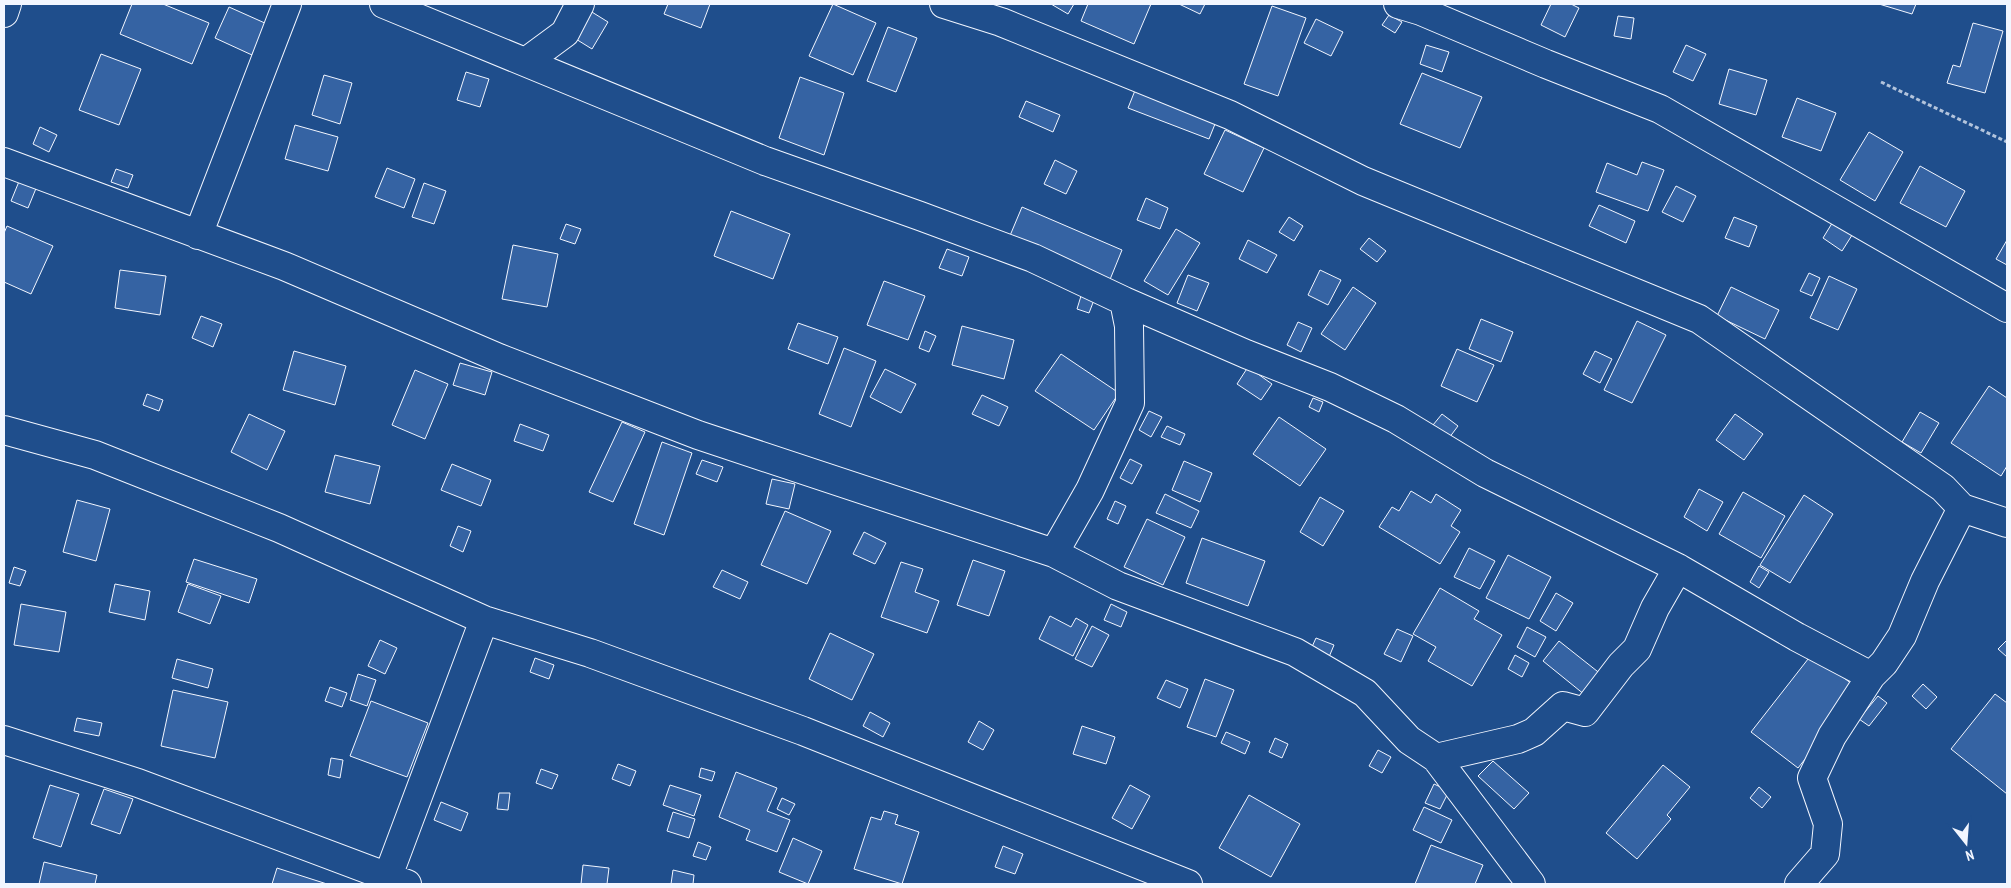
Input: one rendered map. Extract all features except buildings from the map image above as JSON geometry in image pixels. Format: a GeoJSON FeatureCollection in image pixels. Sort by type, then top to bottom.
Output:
{"type":"FeatureCollection","features":[{"type":"Feature","properties":{"kind":"street"},"geometry":{"type":"LineString","coordinates":[[4,13],[7,4]]}},
{"type":"Feature","properties":{"kind":"street"},"geometry":{"type":"LineString","coordinates":[[198,235],[287,4]]}},
{"type":"Feature","properties":{"kind":"street"},"geometry":{"type":"LineString","coordinates":[[384,4],[527,61],[765,161],[1033,258],[1124,301],[1246,354],[1330,387],[1388,415],[1485,473],[1678,568],[1797,637],[1871,676]]}},
{"type":"Feature","properties":{"kind":"street"},"geometry":{"type":"LineString","coordinates":[[527,61],[565,33],[580,4]]}},
{"type":"Feature","properties":{"kind":"street"},"geometry":{"type":"LineString","coordinates":[[944,4],[1002,22],[1230,115],[1363,182],[1699,319],[1943,488],[1962,508],[2007,523]]}},
{"type":"Feature","properties":{"kind":"street"},"geometry":{"type":"LineString","coordinates":[[1398,4],[1422,12],[1660,109],[2007,308]]}},
{"type":"Feature","properties":{"kind":"street"},"geometry":{"type":"LineString","coordinates":[[4,162],[284,266],[499,358],[698,435],[1054,553],[1118,586],[1295,652],[1365,693],[1409,740],[1436,758],[1531,884]]}},
{"type":"Feature","properties":{"kind":"street"},"geometry":{"type":"LineString","coordinates":[[1054,553],[1090,490],[1130,403],[1129,326],[1124,301]]}},
{"type":"Feature","properties":{"kind":"street"},"geometry":{"type":"LineString","coordinates":[[4,430],[95,455],[279,528],[484,620],[590,653],[803,731],[1188,884]]}},
{"type":"Feature","properties":{"kind":"street"},"geometry":{"type":"LineString","coordinates":[[1799,884],[1824,854],[1828,824],[1812,778],[1832,736],[1871,676],[1884,662],[1902,636],[1925,581],[1962,508]]}},
{"type":"Feature","properties":{"kind":"street"},"geometry":{"type":"LineString","coordinates":[[1436,758],[1518,739],[1534,732],[1563,706],[1585,712],[1621,665],[1637,649],[1655,608],[1678,568]]}},
{"type":"Feature","properties":{"kind":"street"},"geometry":{"type":"LineString","coordinates":[[4,740],[138,782],[397,880],[484,620]]}},
{"type":"Feature","properties":{"kind":"path"},"geometry":{"type":"LineString","coordinates":[[1881,82],[2007,142]]}}]}
